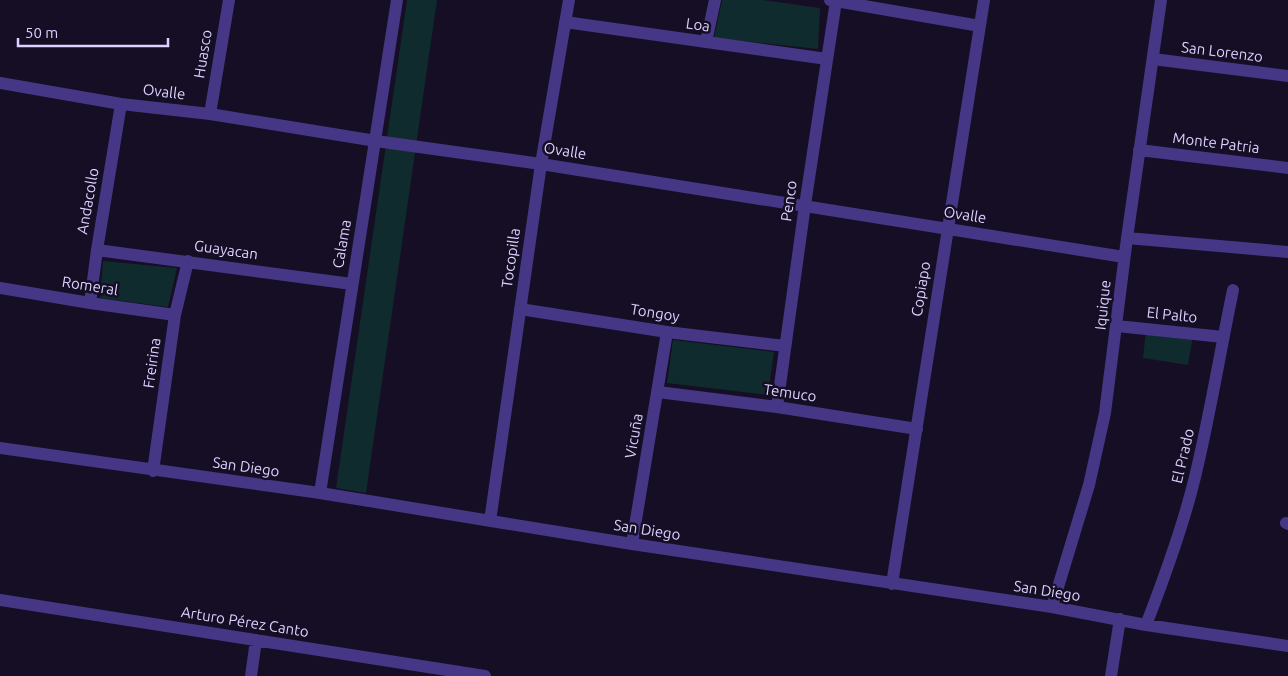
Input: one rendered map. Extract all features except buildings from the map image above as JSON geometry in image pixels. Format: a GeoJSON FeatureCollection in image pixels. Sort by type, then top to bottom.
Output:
{"type":"FeatureCollection","features":[{"type":"Feature","properties":{"kind":"street","name":"Huasco"},"geometry":{"type":"LineString","coordinates":[[210,114],[229,0]]}},
{"type":"Feature","properties":{"kind":"street","name":"Calama"},"geometry":{"type":"LineString","coordinates":[[320,493],[397,0]]}},
{"type":"Feature","properties":{"kind":"street","name":"Tocopilla"},"geometry":{"type":"LineString","coordinates":[[490,521],[541,164],[568,0]]}},
{"type":"Feature","properties":{"kind":"street"},"geometry":{"type":"LineString","coordinates":[[706,42],[715,0]]}},
{"type":"Feature","properties":{"kind":"street"},"geometry":{"type":"LineString","coordinates":[[830,0],[980,26]]}},
{"type":"Feature","properties":{"kind":"street","name":"Copiapo"},"geometry":{"type":"LineString","coordinates":[[892,584],[984,0]]}},
{"type":"Feature","properties":{"kind":"street","name":"Iquique"},"geometry":{"type":"LineString","coordinates":[[1052,608],[1089,485],[1105,412],[1124,257],[1161,0]]}},
{"type":"Feature","properties":{"kind":"street","name":"Penco"},"geometry":{"type":"LineString","coordinates":[[777,407],[836,1]]}},
{"type":"Feature","properties":{"kind":"street","name":"Loa"},"geometry":{"type":"LineString","coordinates":[[565,22],[827,59]]}},
{"type":"Feature","properties":{"kind":"street","name":"San Lorenzo"},"geometry":{"type":"LineString","coordinates":[[1153,59],[1288,76]]}},
{"type":"Feature","properties":{"kind":"street","name":"Ovalle"},"geometry":{"type":"LineString","coordinates":[[0,83],[121,104],[210,114],[376,141],[541,164],[1124,257]]}},
{"type":"Feature","properties":{"kind":"street","name":"Andacollo"},"geometry":{"type":"LineString","coordinates":[[90,303],[96,250],[121,104]]}},
{"type":"Feature","properties":{"kind":"street","name":"Monte Patria"},"geometry":{"type":"LineString","coordinates":[[1139,150],[1288,168]]}},
{"type":"Feature","properties":{"kind":"street"},"geometry":{"type":"LineString","coordinates":[[1127,238],[1288,252]]}},
{"type":"Feature","properties":{"kind":"street","name":"Guayacan"},"geometry":{"type":"LineString","coordinates":[[96,250],[352,284]]}},
{"type":"Feature","properties":{"kind":"street","name":"Freirina"},"geometry":{"type":"LineString","coordinates":[[153,471],[175,315],[188,261]]}},
{"type":"Feature","properties":{"kind":"street","name":"Romeral"},"geometry":{"type":"LineString","coordinates":[[0,288],[175,315]]}},
{"type":"Feature","properties":{"kind":"street","name":"El Prado"},"geometry":{"type":"LineString","coordinates":[[1146,625],[1172,558],[1195,479],[1210,413],[1233,290]]}},
{"type":"Feature","properties":{"kind":"street","name":"Tongoy"},"geometry":{"type":"LineString","coordinates":[[520,308],[667,332],[785,346]]}},
{"type":"Feature","properties":{"kind":"street","name":"El Palto"},"geometry":{"type":"LineString","coordinates":[[1117,326],[1223,337]]}},
{"type":"Feature","properties":{"kind":"street","name":"Vicuña"},"geometry":{"type":"LineString","coordinates":[[632,544],[667,332]]}},
{"type":"Feature","properties":{"kind":"street","name":"Temuco"},"geometry":{"type":"LineString","coordinates":[[658,392],[777,407],[917,429]]}},
{"type":"Feature","properties":{"kind":"street","name":"San Diego"},"geometry":{"type":"LineString","coordinates":[[0,448],[320,493],[632,544],[1288,646]]}},
{"type":"Feature","properties":{"kind":"street","name":"Arturo Pérez Canto"},"geometry":{"type":"LineString","coordinates":[[0,600],[485,676]]}},
{"type":"Feature","properties":{"kind":"street"},"geometry":{"type":"LineString","coordinates":[[1111,676],[1120,619]]}},
{"type":"Feature","properties":{"kind":"street"},"geometry":{"type":"LineString","coordinates":[[251,676],[256,640]]}},
{"type":"Feature","properties":{"kind":"green space"},"geometry":{"type":"Polygon","coordinates":[[[407,0],[437,0],[366,493],[336,488],[407,0]]]}},
{"type":"Feature","properties":{"kind":"green space"},"geometry":{"type":"Polygon","coordinates":[[[722,0],[763,0],[820,8],[818,49],[714,38],[722,0]]]}},
{"type":"Feature","properties":{"kind":"green space"},"geometry":{"type":"Polygon","coordinates":[[[103,261],[177,268],[168,307],[100,298],[103,261]]]}},
{"type":"Feature","properties":{"kind":"green space"},"geometry":{"type":"Polygon","coordinates":[[[1146,330],[1193,335],[1188,365],[1143,358],[1146,330]]]}},
{"type":"Feature","properties":{"kind":"green space"},"geometry":{"type":"Polygon","coordinates":[[[673,340],[774,352],[768,395],[667,383],[673,340]]]}}]}
